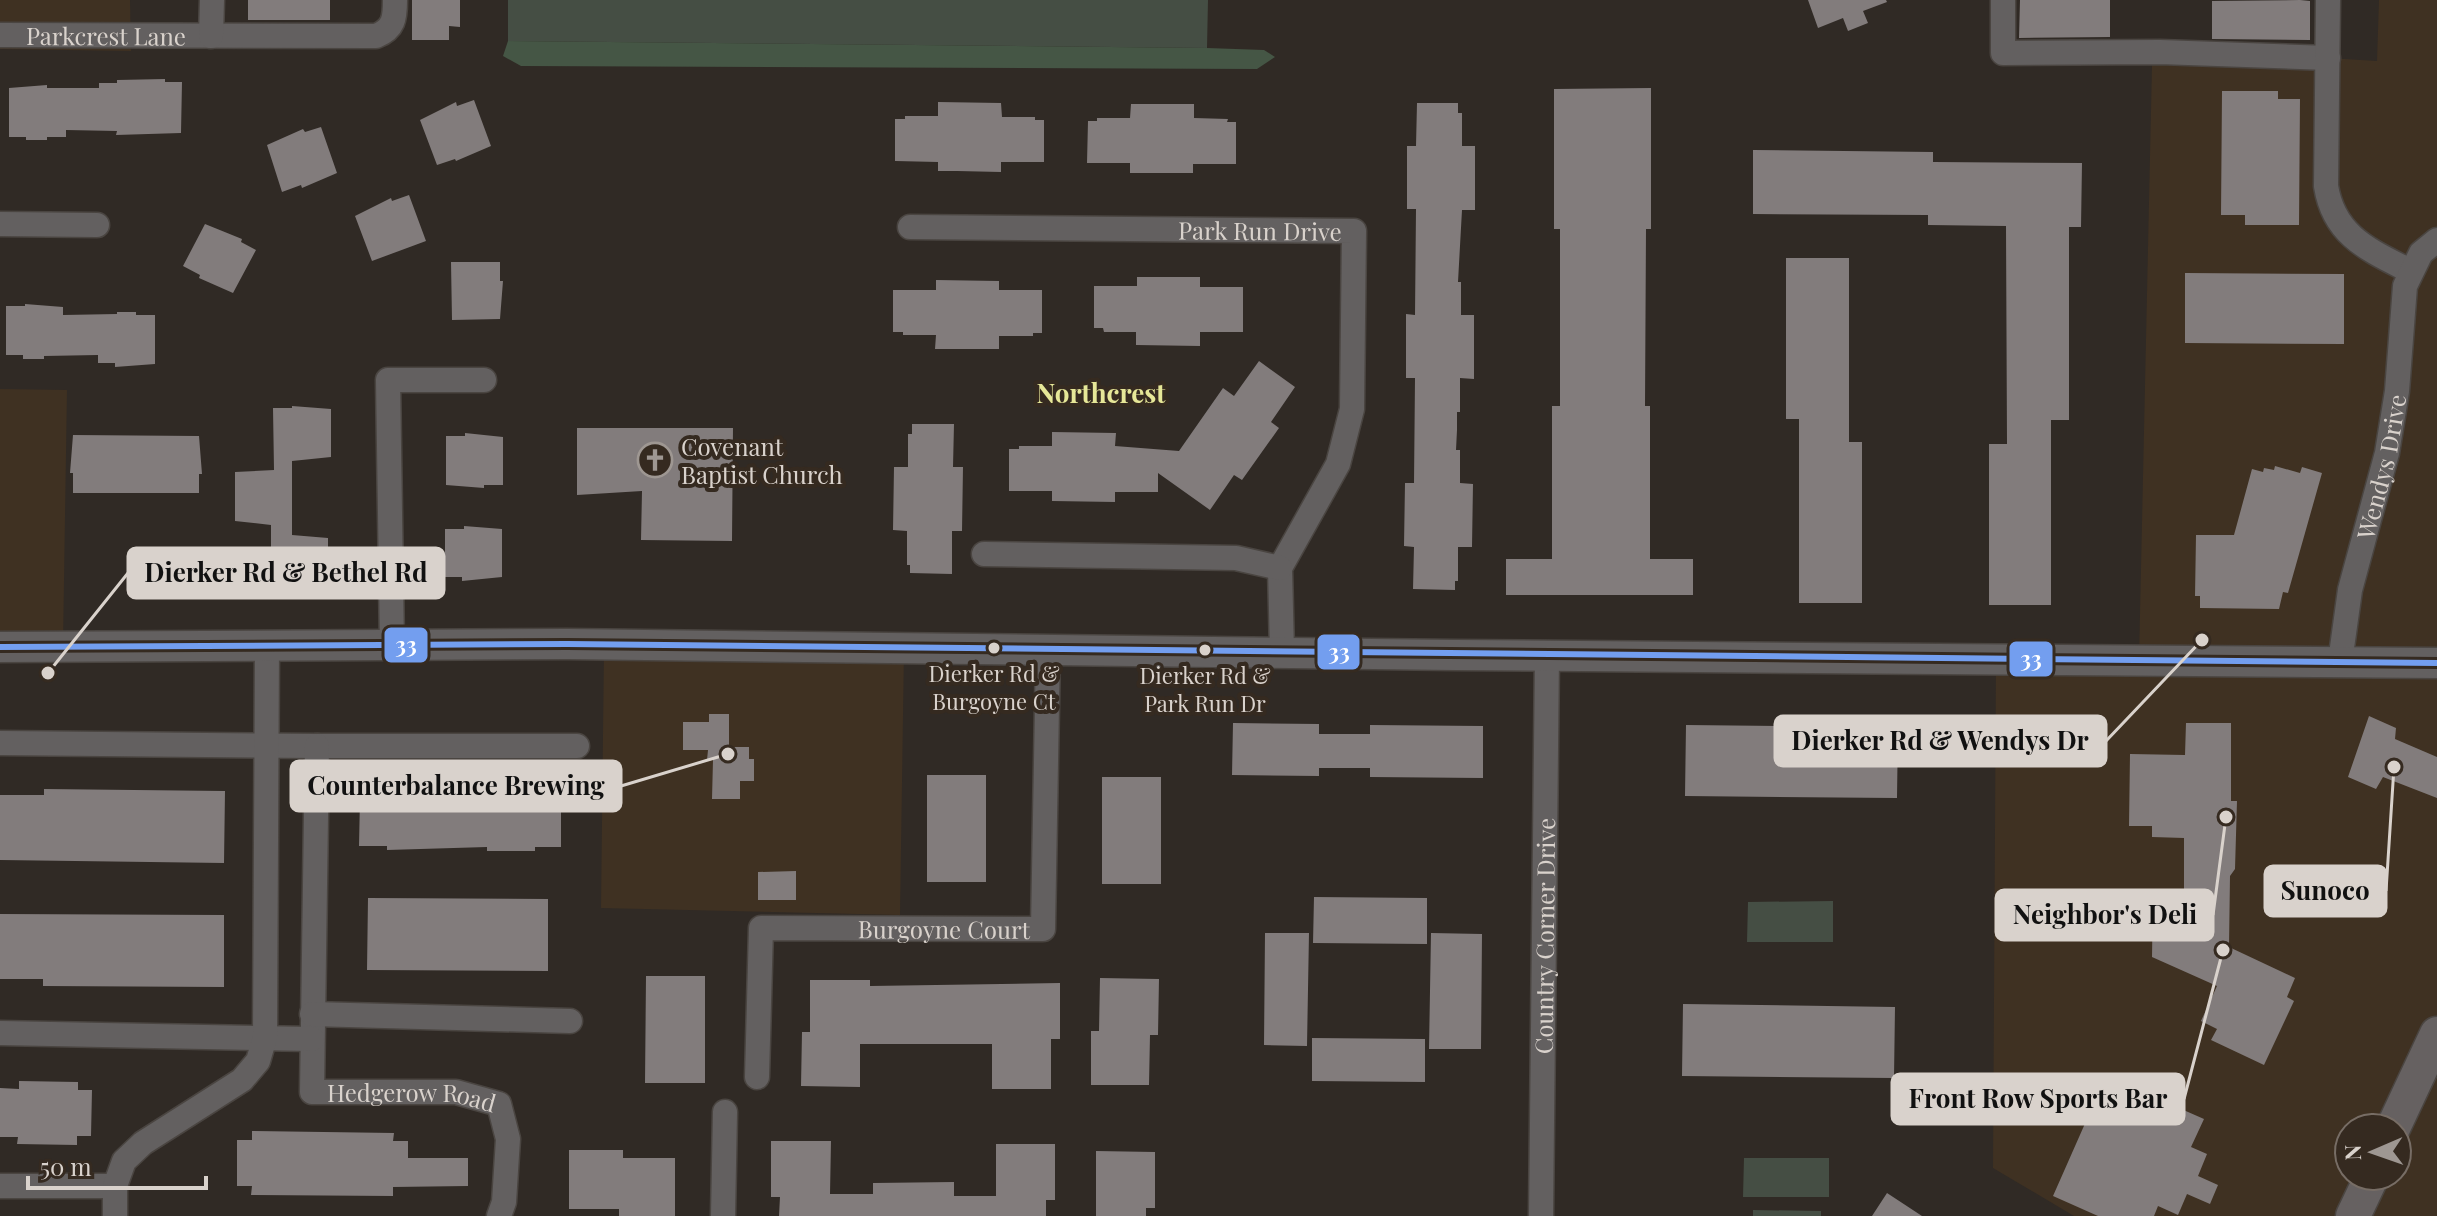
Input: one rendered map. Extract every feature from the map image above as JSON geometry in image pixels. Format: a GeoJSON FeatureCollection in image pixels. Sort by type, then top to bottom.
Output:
{"type":"FeatureCollection","features":[{"type":"Feature","properties":{"kind":"main road"},"geometry":{"type":"LineString","coordinates":[[2400,1112],[2437,1034]]}},
{"type":"Feature","properties":{"kind":"main road"},"geometry":{"type":"LineString","coordinates":[[2353,1216],[2364,1192]]}},
{"type":"Feature","properties":{"kind":"street","name":"Parkcrest Lane"},"geometry":{"type":"LineString","coordinates":[[211,36],[212,0]]}},
{"type":"Feature","properties":{"kind":"street","name":"Parkcrest Lane"},"geometry":{"type":"LineString","coordinates":[[0,35],[376,36],[387,32],[393,23],[395,0]]}},
{"type":"Feature","properties":{"kind":"street"},"geometry":{"type":"LineString","coordinates":[[2003,0],[2003,53],[2160,52],[2328,58]]}},
{"type":"Feature","properties":{"kind":"street"},"geometry":{"type":"LineString","coordinates":[[2328,0],[2326,186],[2329,205],[2350,236],[2410,271]]}},
{"type":"Feature","properties":{"kind":"street"},"geometry":{"type":"LineString","coordinates":[[0,224],[97,225]]}},
{"type":"Feature","properties":{"kind":"street","name":"Park Run Drive"},"geometry":{"type":"LineString","coordinates":[[910,227],[1354,231],[1352,409],[1349,423],[1338,464],[1280,568]]}},
{"type":"Feature","properties":{"kind":"street","name":"Wendys Drive"},"geometry":{"type":"LineString","coordinates":[[2340,662],[2350,590],[2387,453],[2397,391],[2402,302],[2410,271],[2421,253],[2437,240]]}},
{"type":"Feature","properties":{"kind":"street"},"geometry":{"type":"LineString","coordinates":[[392,646],[388,380],[484,380]]}},
{"type":"Feature","properties":{"kind":"street"},"geometry":{"type":"LineString","coordinates":[[984,554],[1236,558],[1280,568],[1282,653]]}},
{"type":"Feature","properties":{"kind":"street"},"geometry":{"type":"LineString","coordinates":[[0,647],[567,644],[2437,663]]}},
{"type":"Feature","properties":{"kind":"street"},"geometry":{"type":"LineString","coordinates":[[115,1216],[115,1186],[124,1161],[143,1143],[242,1080],[258,1061],[265,1037],[267,646]]}},
{"type":"Feature","properties":{"kind":"street","name":"Burgoyne Court"},"geometry":{"type":"LineString","coordinates":[[757,1077],[761,928],[1043,929],[1048,650]]}},
{"type":"Feature","properties":{"kind":"street","name":"Country Corner Drive"},"geometry":{"type":"LineString","coordinates":[[1541,1216],[1547,655]]}},
{"type":"Feature","properties":{"kind":"street"},"geometry":{"type":"LineString","coordinates":[[0,743],[577,746]]}},
{"type":"Feature","properties":{"kind":"street","name":"Hedgerow Road"},"geometry":{"type":"LineString","coordinates":[[317,746],[312,1092],[456,1092],[499,1104],[508,1139],[504,1202],[499,1216]]}},
{"type":"Feature","properties":{"kind":"street"},"geometry":{"type":"LineString","coordinates":[[312,1014],[570,1021]]}},
{"type":"Feature","properties":{"kind":"street"},"geometry":{"type":"LineString","coordinates":[[0,1033],[312,1039]]}},
{"type":"Feature","properties":{"kind":"street"},"geometry":{"type":"LineString","coordinates":[[723,1216],[725,1112]]}},
{"type":"Feature","properties":{"kind":"street"},"geometry":{"type":"LineString","coordinates":[[0,1186],[115,1186]]}},
{"type":"Feature","properties":{"kind":"shaded area"},"geometry":{"type":"Polygon","coordinates":[[[0,0],[130,0],[131,51],[0,49],[0,0]]]}},
{"type":"Feature","properties":{"kind":"shaded area"},"geometry":{"type":"Polygon","coordinates":[[[508,0],[1208,0],[1207,48],[508,41],[508,0]]]}},
{"type":"Feature","properties":{"kind":"shaded area"},"geometry":{"type":"Polygon","coordinates":[[[2379,0],[2437,0],[2437,1216],[2074,1216],[1993,1168],[1996,660],[2139,660],[2152,65],[2328,58],[2377,61],[2379,0]]]}},
{"type":"Feature","properties":{"kind":"shaded area"},"geometry":{"type":"Polygon","coordinates":[[[0,389],[67,390],[63,644],[0,644],[0,389]]]}},
{"type":"Feature","properties":{"kind":"shaded area"},"geometry":{"type":"Polygon","coordinates":[[[604,649],[904,650],[900,915],[601,908],[604,649]]]}},
{"type":"Feature","properties":{"kind":"shaded area"},"geometry":{"type":"Polygon","coordinates":[[[1833,901],[1833,942],[1747,942],[1748,902],[1833,901]]]}},
{"type":"Feature","properties":{"kind":"shaded area"},"geometry":{"type":"Polygon","coordinates":[[[1744,1158],[1829,1158],[1829,1197],[1743,1197],[1744,1158]]]}},
{"type":"Feature","properties":{"kind":"shaded area"},"geometry":{"type":"Polygon","coordinates":[[[1753,1210],[1821,1211],[1821,1216],[1753,1216],[1753,1210]]]}},
{"type":"Feature","properties":{"kind":"green space"},"geometry":{"type":"Polygon","coordinates":[[[508,41],[1207,48],[1264,50],[1275,57],[1257,69],[521,66],[503,56],[508,41]]]}},
{"type":"Feature","properties":{"kind":"building"},"geometry":{"type":"Polygon","coordinates":[[[248,0],[330,0],[330,20],[248,20],[248,0]]]}},
{"type":"Feature","properties":{"kind":"building"},"geometry":{"type":"Polygon","coordinates":[[[412,0],[460,0],[460,27],[449,26],[449,40],[412,40],[412,0]]]}},
{"type":"Feature","properties":{"kind":"building"},"geometry":{"type":"Polygon","coordinates":[[[1808,0],[1887,2],[1863,11],[1868,23],[1848,31],[1843,18],[1818,28],[1808,0]]]}},
{"type":"Feature","properties":{"kind":"building"},"geometry":{"type":"Polygon","coordinates":[[[2020,0],[2110,0],[2110,37],[2019,38],[2020,0]]]}},
{"type":"Feature","properties":{"kind":"building"},"geometry":{"type":"Polygon","coordinates":[[[2212,1],[2310,1],[2310,40],[2212,39],[2212,1]]]}},
{"type":"Feature","properties":{"kind":"building"},"geometry":{"type":"Polygon","coordinates":[[[165,79],[165,82],[182,82],[181,133],[116,135],[117,131],[66,130],[66,137],[47,137],[47,140],[9,137],[9,88],[47,85],[47,88],[99,88],[99,83],[117,83],[117,80],[165,79]]]}},
{"type":"Feature","properties":{"kind":"building"},"geometry":{"type":"Polygon","coordinates":[[[1651,88],[1651,229],[1646,229],[1645,406],[1650,406],[1650,559],[1693,559],[1693,595],[1506,595],[1506,559],[1552,559],[1552,406],[1560,406],[1560,229],[1554,229],[1554,89],[1651,88]]]}},
{"type":"Feature","properties":{"kind":"building"},"geometry":{"type":"Polygon","coordinates":[[[2222,91],[2278,91],[2278,99],[2300,99],[2299,225],[2245,225],[2245,215],[2221,215],[2222,91]]]}},
{"type":"Feature","properties":{"kind":"building"},"geometry":{"type":"Polygon","coordinates":[[[474,100],[491,146],[456,161],[437,165],[420,120],[456,102],[457,106],[474,100]]]}},
{"type":"Feature","properties":{"kind":"building"},"geometry":{"type":"Polygon","coordinates":[[[938,102],[1001,103],[1002,117],[1044,120],[1044,162],[1001,162],[1001,172],[938,171],[938,162],[895,161],[895,119],[938,116],[938,102]]]}},
{"type":"Feature","properties":{"kind":"building"},"geometry":{"type":"Polygon","coordinates":[[[1417,103],[1458,103],[1458,113],[1462,113],[1462,146],[1475,146],[1475,210],[1462,210],[1458,282],[1461,282],[1461,315],[1474,315],[1474,379],[1460,378],[1456,450],[1460,450],[1460,483],[1473,484],[1472,547],[1458,547],[1455,590],[1413,589],[1414,547],[1404,546],[1405,483],[1414,483],[1415,378],[1406,378],[1406,314],[1415,315],[1416,209],[1407,209],[1407,146],[1416,146],[1417,103]]]}},
{"type":"Feature","properties":{"kind":"building"},"geometry":{"type":"Polygon","coordinates":[[[1131,104],[1194,104],[1194,118],[1236,122],[1236,164],[1193,164],[1193,173],[1130,173],[1130,163],[1087,163],[1088,121],[1130,118],[1131,104]]]}},
{"type":"Feature","properties":{"kind":"building"},"geometry":{"type":"Polygon","coordinates":[[[321,127],[337,173],[302,188],[301,185],[282,192],[267,145],[303,129],[305,132],[321,127]]]}},
{"type":"Feature","properties":{"kind":"building"},"geometry":{"type":"Polygon","coordinates":[[[1753,150],[1933,152],[1933,162],[2082,163],[2081,227],[2069,227],[2069,420],[2051,420],[2051,605],[1989,605],[1989,444],[2007,444],[2006,226],[1928,225],[1928,215],[1753,214],[1753,150]]]}},
{"type":"Feature","properties":{"kind":"building"},"geometry":{"type":"Polygon","coordinates":[[[409,195],[426,241],[372,261],[355,216],[391,198],[392,201],[409,195]]]}},
{"type":"Feature","properties":{"kind":"building"},"geometry":{"type":"Polygon","coordinates":[[[205,224],[242,239],[241,242],[256,250],[233,293],[199,278],[200,275],[183,266],[205,224]]]}},
{"type":"Feature","properties":{"kind":"building"},"geometry":{"type":"Polygon","coordinates":[[[1786,258],[1849,258],[1849,442],[1862,442],[1862,603],[1799,603],[1799,419],[1786,419],[1786,258]]]}},
{"type":"Feature","properties":{"kind":"building"},"geometry":{"type":"Polygon","coordinates":[[[451,262],[500,262],[500,281],[503,281],[500,319],[452,320],[451,262]]]}},
{"type":"Feature","properties":{"kind":"building"},"geometry":{"type":"Polygon","coordinates":[[[2185,273],[2344,274],[2344,344],[2185,343],[2185,273]]]}},
{"type":"Feature","properties":{"kind":"building"},"geometry":{"type":"Polygon","coordinates":[[[1137,277],[1200,277],[1200,287],[1243,287],[1243,332],[1200,332],[1200,346],[1136,345],[1136,332],[1104,332],[1103,328],[1094,328],[1094,286],[1137,286],[1137,277]]]}},
{"type":"Feature","properties":{"kind":"building"},"geometry":{"type":"Polygon","coordinates":[[[936,280],[999,281],[999,290],[1042,290],[1042,333],[999,336],[999,349],[935,349],[936,335],[893,332],[893,290],[936,290],[936,280]]]}},
{"type":"Feature","properties":{"kind":"building"},"geometry":{"type":"Polygon","coordinates":[[[6,306],[63,307],[63,315],[136,312],[136,315],[155,315],[155,364],[115,367],[115,363],[98,363],[98,355],[23,359],[23,355],[6,355],[6,306]]]}},
{"type":"Feature","properties":{"kind":"building"},"geometry":{"type":"Polygon","coordinates":[[[1259,361],[1295,387],[1271,422],[1279,428],[1242,480],[1234,475],[1210,510],[1158,473],[1158,492],[1115,492],[1115,502],[1052,501],[1052,491],[1009,491],[1009,449],[1052,446],[1052,432],[1116,433],[1115,446],[1179,451],[1223,388],[1234,396],[1259,361]]]}},
{"type":"Feature","properties":{"kind":"building"},"geometry":{"type":"Polygon","coordinates":[[[273,408],[331,409],[331,457],[292,461],[292,535],[328,538],[328,586],[309,586],[309,589],[271,586],[271,525],[235,521],[235,472],[274,470],[273,408]]]}},
{"type":"Feature","properties":{"kind":"building"},"geometry":{"type":"Polygon","coordinates":[[[912,424],[954,424],[953,467],[963,467],[962,531],[952,531],[952,574],[910,573],[910,565],[907,565],[907,531],[893,530],[894,467],[908,467],[908,434],[912,434],[912,424]]]}},
{"type":"Feature","properties":{"kind":"building","name":"Covenant Baptist Church"},"geometry":{"type":"Polygon","coordinates":[[[577,428],[733,428],[732,541],[641,540],[642,491],[577,495],[577,428]]]}},
{"type":"Feature","properties":{"kind":"building"},"geometry":{"type":"Polygon","coordinates":[[[465,433],[503,437],[503,485],[484,485],[484,488],[446,485],[446,436],[465,436],[465,433]]]}},
{"type":"Feature","properties":{"kind":"building"},"geometry":{"type":"Polygon","coordinates":[[[73,435],[199,436],[202,474],[199,474],[199,493],[73,493],[73,473],[70,473],[73,435]]]}},
{"type":"Feature","properties":{"kind":"building"},"geometry":{"type":"Polygon","coordinates":[[[2275,466],[2300,473],[2302,467],[2322,473],[2288,593],[2283,592],[2279,609],[2200,608],[2200,596],[2195,596],[2196,535],[2234,535],[2252,469],[2263,472],[2264,468],[2274,470],[2275,466]]]}},
{"type":"Feature","properties":{"kind":"building"},"geometry":{"type":"Polygon","coordinates":[[[464,526],[502,529],[502,577],[462,581],[462,577],[445,577],[445,529],[464,529],[464,526]]]}},
{"type":"Feature","properties":{"kind":"building"},"geometry":{"type":"Polygon","coordinates":[[[709,714],[729,714],[729,747],[749,747],[749,759],[754,759],[754,781],[740,781],[740,799],[712,799],[713,760],[707,760],[708,750],[683,750],[683,722],[709,722],[709,714]]]}},
{"type":"Feature","properties":{"kind":"building"},"geometry":{"type":"Polygon","coordinates":[[[2369,716],[2396,728],[2395,739],[2437,757],[2437,798],[2383,777],[2376,789],[2348,777],[2369,716]]]}},
{"type":"Feature","properties":{"kind":"building"},"geometry":{"type":"Polygon","coordinates":[[[1233,723],[1319,724],[1319,734],[1370,734],[1370,725],[1483,726],[1483,778],[1370,777],[1370,768],[1319,768],[1319,776],[1232,775],[1233,723]]]}},
{"type":"Feature","properties":{"kind":"building"},"geometry":{"type":"Polygon","coordinates":[[[2186,723],[2231,723],[2231,801],[2237,801],[2235,869],[2230,876],[2229,947],[2295,978],[2287,997],[2294,1001],[2264,1065],[2211,1040],[2217,1029],[2201,1021],[2217,986],[2152,957],[2153,890],[2184,890],[2184,838],[2152,837],[2152,826],[2129,826],[2130,754],[2185,755],[2186,723]]]}},
{"type":"Feature","properties":{"kind":"building"},"geometry":{"type":"Polygon","coordinates":[[[1686,725],[1898,727],[1897,798],[1685,796],[1686,725]]]}},
{"type":"Feature","properties":{"kind":"building"},"geometry":{"type":"Polygon","coordinates":[[[927,775],[986,775],[986,882],[927,882],[927,775]]]}},
{"type":"Feature","properties":{"kind":"building"},"geometry":{"type":"Polygon","coordinates":[[[1102,777],[1161,777],[1161,884],[1102,884],[1102,777]]]}},
{"type":"Feature","properties":{"kind":"building"},"geometry":{"type":"Polygon","coordinates":[[[44,789],[225,791],[224,863],[0,860],[0,795],[44,795],[44,789]]]}},
{"type":"Feature","properties":{"kind":"building"},"geometry":{"type":"Polygon","coordinates":[[[402,792],[435,792],[435,798],[486,799],[487,793],[535,793],[535,800],[561,800],[561,847],[535,847],[535,851],[487,851],[487,847],[387,850],[387,846],[359,846],[360,798],[402,798],[402,792]]]}},
{"type":"Feature","properties":{"kind":"building"},"geometry":{"type":"Polygon","coordinates":[[[796,871],[796,900],[758,900],[758,872],[796,871]]]}},
{"type":"Feature","properties":{"kind":"building"},"geometry":{"type":"Polygon","coordinates":[[[1314,897],[1427,898],[1427,944],[1313,943],[1314,897]]]}},
{"type":"Feature","properties":{"kind":"building"},"geometry":{"type":"Polygon","coordinates":[[[368,898],[548,899],[548,971],[367,970],[368,898]]]}},
{"type":"Feature","properties":{"kind":"building"},"geometry":{"type":"Polygon","coordinates":[[[0,914],[224,915],[224,987],[43,986],[43,979],[0,979],[0,914]]]}},
{"type":"Feature","properties":{"kind":"building"},"geometry":{"type":"Polygon","coordinates":[[[1265,933],[1309,933],[1307,1046],[1264,1045],[1265,933]]]}},
{"type":"Feature","properties":{"kind":"building"},"geometry":{"type":"Polygon","coordinates":[[[1431,933],[1482,934],[1481,1049],[1429,1049],[1431,933]]]}},
{"type":"Feature","properties":{"kind":"building"},"geometry":{"type":"Polygon","coordinates":[[[646,976],[705,976],[705,1083],[645,1083],[646,976]]]}},
{"type":"Feature","properties":{"kind":"building"},"geometry":{"type":"Polygon","coordinates":[[[1100,978],[1159,979],[1158,1035],[1150,1035],[1149,1085],[1091,1085],[1091,1031],[1099,1031],[1100,978]]]}},
{"type":"Feature","properties":{"kind":"building"},"geometry":{"type":"Polygon","coordinates":[[[810,980],[870,980],[870,986],[1060,983],[1060,1039],[1051,1039],[1051,1089],[992,1089],[992,1044],[860,1044],[860,1087],[801,1086],[802,1032],[810,1032],[810,980]]]}},
{"type":"Feature","properties":{"kind":"building"},"geometry":{"type":"Polygon","coordinates":[[[1683,1004],[1895,1007],[1894,1078],[1682,1076],[1683,1004]]]}},
{"type":"Feature","properties":{"kind":"building"},"geometry":{"type":"Polygon","coordinates":[[[1312,1038],[1425,1039],[1425,1082],[1312,1081],[1312,1038]]]}},
{"type":"Feature","properties":{"kind":"building"},"geometry":{"type":"Polygon","coordinates":[[[2106,1076],[2204,1119],[2191,1147],[2207,1154],[2198,1176],[2218,1185],[2210,1204],[2187,1194],[2178,1215],[2158,1206],[2154,1216],[2098,1216],[2053,1196],[2106,1076]]]}},
{"type":"Feature","properties":{"kind":"building"},"geometry":{"type":"Polygon","coordinates":[[[19,1081],[78,1082],[78,1090],[92,1090],[91,1136],[77,1136],[77,1145],[17,1144],[18,1137],[0,1137],[0,1088],[19,1089],[19,1081]]]}},
{"type":"Feature","properties":{"kind":"building"},"geometry":{"type":"Polygon","coordinates":[[[252,1131],[394,1133],[393,1141],[408,1141],[408,1158],[468,1158],[468,1186],[393,1187],[393,1196],[251,1195],[252,1186],[237,1186],[237,1140],[252,1140],[252,1131]]]}},
{"type":"Feature","properties":{"kind":"building"},"geometry":{"type":"Polygon","coordinates":[[[771,1141],[831,1141],[830,1194],[873,1194],[873,1183],[954,1182],[954,1196],[996,1196],[996,1144],[1055,1144],[1055,1200],[1046,1200],[1046,1216],[779,1216],[780,1197],[771,1197],[771,1141]]]}},
{"type":"Feature","properties":{"kind":"building"},"geometry":{"type":"Polygon","coordinates":[[[569,1150],[623,1150],[623,1158],[675,1158],[675,1216],[619,1216],[619,1209],[569,1209],[569,1150]]]}},
{"type":"Feature","properties":{"kind":"building"},"geometry":{"type":"Polygon","coordinates":[[[1096,1151],[1155,1152],[1155,1208],[1146,1208],[1146,1216],[1096,1216],[1096,1151]]]}},
{"type":"Feature","properties":{"kind":"building"},"geometry":{"type":"Polygon","coordinates":[[[1887,1193],[1922,1216],[1872,1216],[1887,1193]]]}},
{"type":"Feature","properties":{"kind":"transit line","name":"33"},"geometry":{"type":"LineString","coordinates":[[0,647],[567,644],[2437,663]]}},
{"type":"Feature","properties":{"kind":"place","name":"Covenant Baptist Church"},"geometry":{"type":"Point","coordinates":[655,460]}},
{"type":"Feature","properties":{"kind":"place","name":"Dierker Rd & Wendys Dr"},"geometry":{"type":"Point","coordinates":[2202,640]}},
{"type":"Feature","properties":{"kind":"place","name":"Dierker Rd & Burgoyne Ct"},"geometry":{"type":"Point","coordinates":[994,648]}},
{"type":"Feature","properties":{"kind":"place","name":"Dierker Rd & Park Run Dr"},"geometry":{"type":"Point","coordinates":[1205,650]}},
{"type":"Feature","properties":{"kind":"place","name":"Dierker Rd & Bethel Rd"},"geometry":{"type":"Point","coordinates":[48,673]}},
{"type":"Feature","properties":{"kind":"place","name":"Counterbalance Brewing"},"geometry":{"type":"Point","coordinates":[728,754]}},
{"type":"Feature","properties":{"kind":"place","name":"Sunoco"},"geometry":{"type":"Point","coordinates":[2394,767]}},
{"type":"Feature","properties":{"kind":"place","name":"Neighbor's Deli"},"geometry":{"type":"Point","coordinates":[2226,817]}},
{"type":"Feature","properties":{"kind":"place","name":"Front Row Sports Bar"},"geometry":{"type":"Point","coordinates":[2223,950]}},
{"type":"Feature","properties":{"kind":"district","name":"Northcrest"},"geometry":{"type":"Point","coordinates":[1101,392]}}]}
